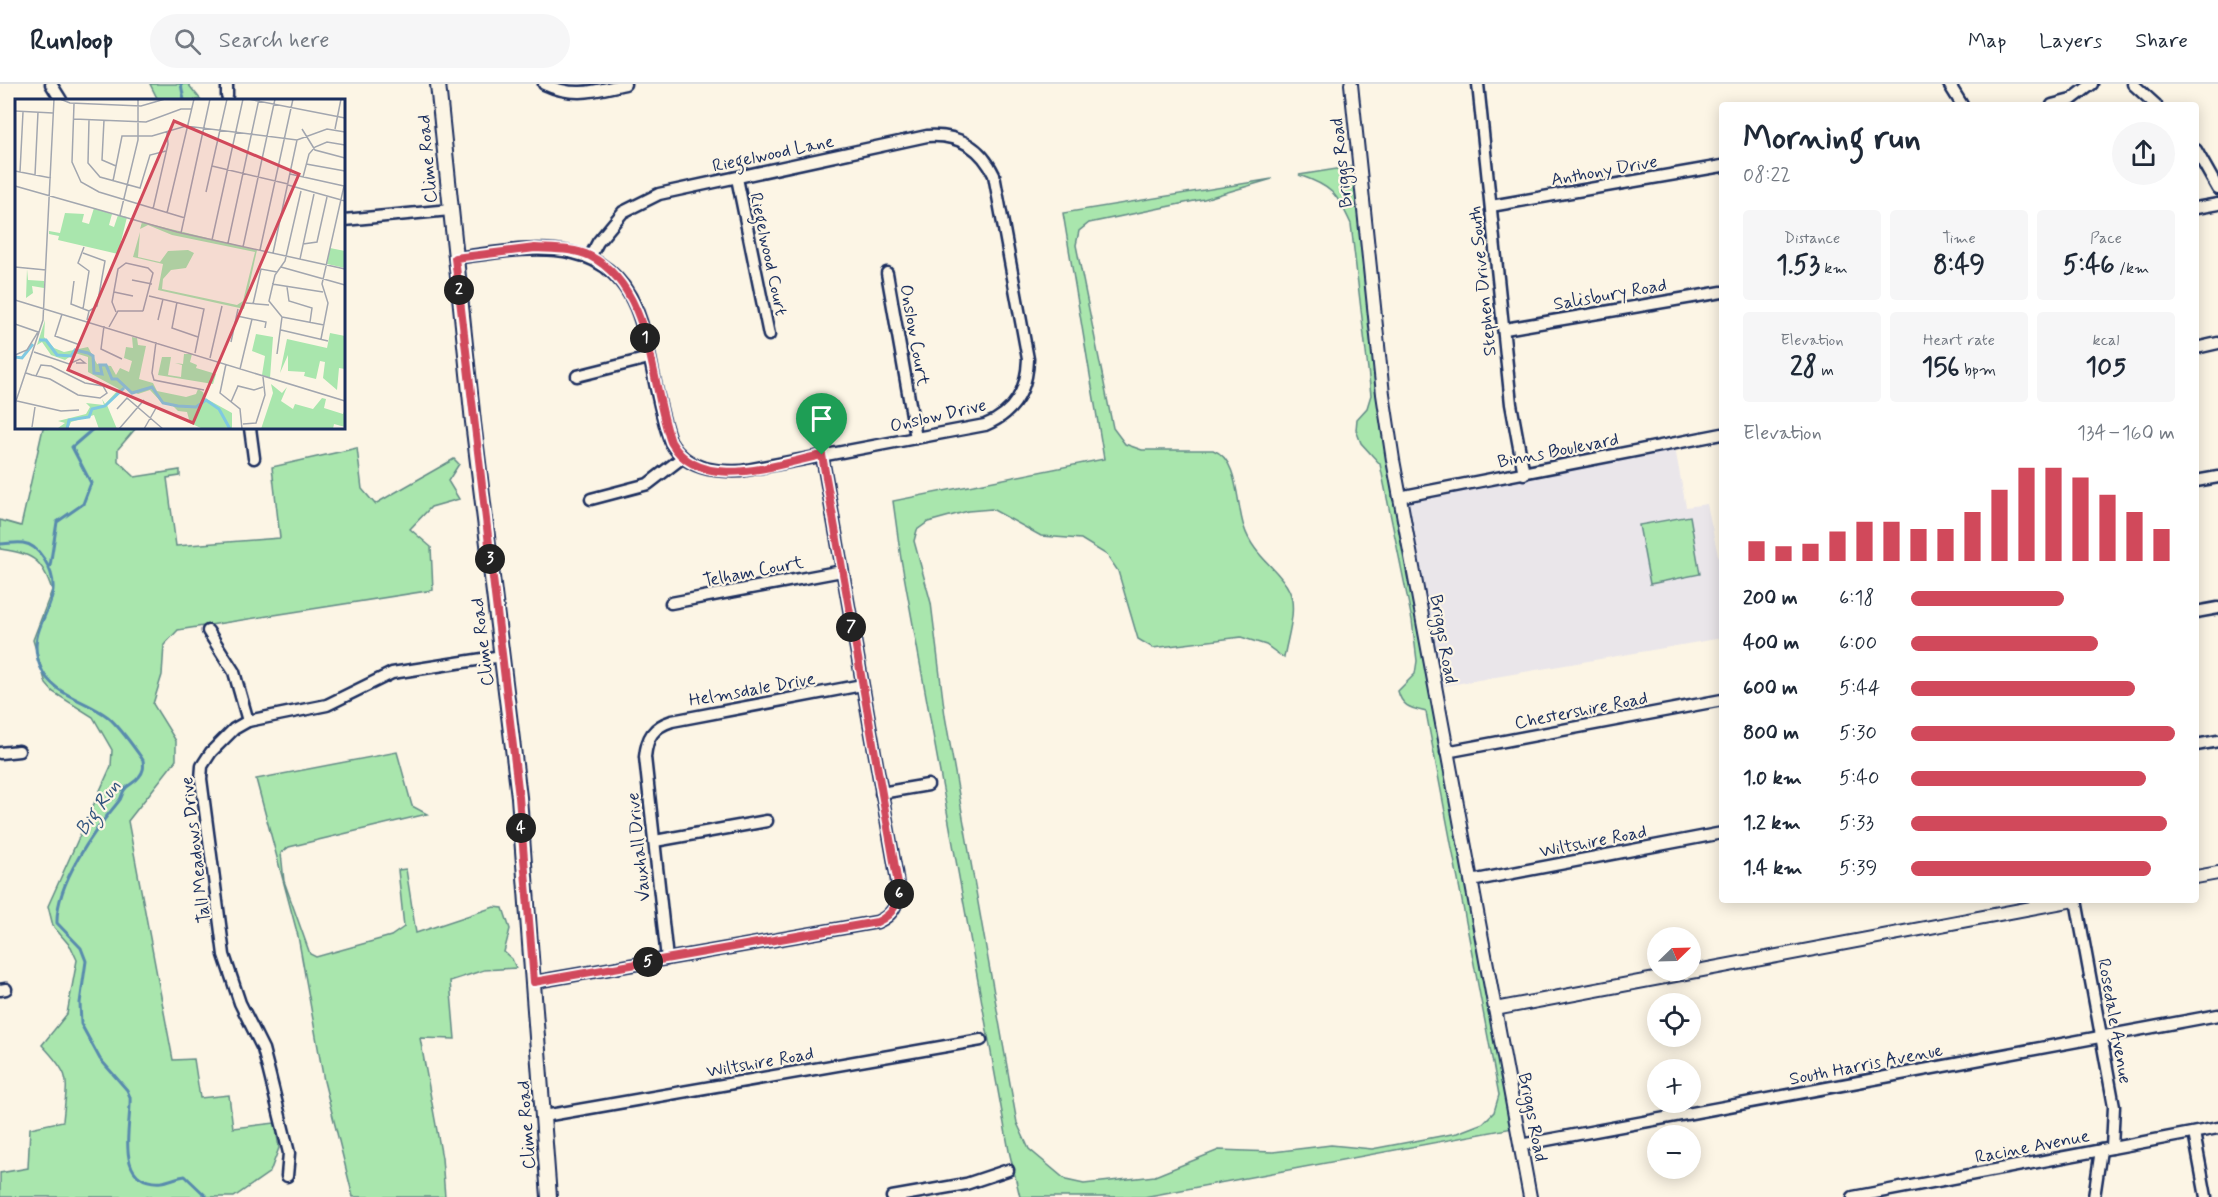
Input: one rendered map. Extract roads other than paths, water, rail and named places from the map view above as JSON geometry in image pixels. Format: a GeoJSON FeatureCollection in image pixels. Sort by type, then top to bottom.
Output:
{"type":"FeatureCollection","features":[{"type":"Feature","properties":{"kind":"main road","name":"Clime Road"},"geometry":{"type":"LineString","coordinates":[[438,84],[455,258],[519,797],[549,1197]]}},
{"type":"Feature","properties":{"kind":"street"},"geometry":{"type":"LineString","coordinates":[[51,84],[60,99]]}},
{"type":"Feature","properties":{"kind":"street"},"geometry":{"type":"LineString","coordinates":[[227,84],[227,96]]}},
{"type":"Feature","properties":{"kind":"street"},"geometry":{"type":"LineString","coordinates":[[544,84],[567,93],[625,84]]}},
{"type":"Feature","properties":{"kind":"street","name":"Briggs Road"},"geometry":{"type":"LineString","coordinates":[[1351,84],[1383,394],[1399,496],[1530,1197]]}},
{"type":"Feature","properties":{"kind":"street","name":"Stephen Drive South"},"geometry":{"type":"LineString","coordinates":[[1478,84],[1511,405],[1524,474]]}},
{"type":"Feature","properties":{"kind":"street"},"geometry":{"type":"LineString","coordinates":[[1949,84],[1960,102]]}},
{"type":"Feature","properties":{"kind":"street"},"geometry":{"type":"LineString","coordinates":[[2063,102],[2071,100],[2092,84]]}},
{"type":"Feature","properties":{"kind":"street"},"geometry":{"type":"LineString","coordinates":[[2133,84],[2153,102]]}},
{"type":"Feature","properties":{"kind":"street","name":"Riegelwood Lane"},"geometry":{"type":"LineString","coordinates":[[590,256],[598,242],[623,212],[658,194],[927,136],[952,137],[971,146],[983,156]]}},
{"type":"Feature","properties":{"kind":"street"},"geometry":{"type":"LineString","coordinates":[[2199,155],[2218,189]]}},
{"type":"Feature","properties":{"kind":"street","name":"Onslow Drive"},"geometry":{"type":"LineString","coordinates":[[683,457],[700,467],[719,472],[741,471],[994,422],[1014,405],[1028,376],[1028,359],[998,186],[983,156]]}},
{"type":"Feature","properties":{"kind":"street","name":"Anthony Drive"},"geometry":{"type":"LineString","coordinates":[[1491,206],[1719,167]]}},
{"type":"Feature","properties":{"kind":"street","name":"Riegelwood Court"},"geometry":{"type":"LineString","coordinates":[[737,178],[769,335]]}},
{"type":"Feature","properties":{"kind":"street"},"geometry":{"type":"LineString","coordinates":[[2199,207],[2218,204]]}},
{"type":"Feature","properties":{"kind":"street"},"geometry":{"type":"LineString","coordinates":[[345,220],[450,210]]}},
{"type":"Feature","properties":{"kind":"street"},"geometry":{"type":"LineString","coordinates":[[455,258],[535,248],[573,251],[590,256],[622,285],[632,299],[642,324],[668,435],[676,451],[683,457],[648,484],[591,499]]}},
{"type":"Feature","properties":{"kind":"street","name":"Onslow Court"},"geometry":{"type":"LineString","coordinates":[[887,273],[916,438]]}},
{"type":"Feature","properties":{"kind":"street","name":"Salisbury Road"},"geometry":{"type":"LineString","coordinates":[[1504,329],[1719,293]]}},
{"type":"Feature","properties":{"kind":"street"},"geometry":{"type":"LineString","coordinates":[[2199,347],[2218,344]]}},
{"type":"Feature","properties":{"kind":"street"},"geometry":{"type":"LineString","coordinates":[[577,376],[649,358]]}},
{"type":"Feature","properties":{"kind":"street"},"geometry":{"type":"LineString","coordinates":[[250,429],[254,458]]}},
{"type":"Feature","properties":{"kind":"street","name":"Binns Boulevard"},"geometry":{"type":"LineString","coordinates":[[1399,496],[1524,474],[1719,435]]}},
{"type":"Feature","properties":{"kind":"street"},"geometry":{"type":"LineString","coordinates":[[534,982],[877,922],[893,911],[899,898],[898,884],[822,455]]}},
{"type":"Feature","properties":{"kind":"street"},"geometry":{"type":"LineString","coordinates":[[2199,480],[2218,477]]}},
{"type":"Feature","properties":{"kind":"street","name":"Telham Court"},"geometry":{"type":"LineString","coordinates":[[670,603],[842,571]]}},
{"type":"Feature","properties":{"kind":"street"},"geometry":{"type":"LineString","coordinates":[[2199,611],[2218,608]]}},
{"type":"Feature","properties":{"kind":"street"},"geometry":{"type":"LineString","coordinates":[[208,631],[234,672],[248,721]]}},
{"type":"Feature","properties":{"kind":"street","name":"Tall Meadows Drive"},"geometry":{"type":"LineString","coordinates":[[287,1176],[289,1153],[263,1049],[240,1004],[224,955],[201,779],[202,766],[211,752],[234,729],[248,721],[327,705],[392,673],[502,656]]}},
{"type":"Feature","properties":{"kind":"street","name":"Helmsdale Drive"},"geometry":{"type":"LineString","coordinates":[[651,732],[672,721],[861,685]]}},
{"type":"Feature","properties":{"kind":"street","name":"Chestershire Road"},"geometry":{"type":"LineString","coordinates":[[1446,752],[1719,701]]}},
{"type":"Feature","properties":{"kind":"street","name":"Vauxhall Drive"},"geometry":{"type":"LineString","coordinates":[[651,732],[646,744],[645,757],[667,959]]}},
{"type":"Feature","properties":{"kind":"street"},"geometry":{"type":"LineString","coordinates":[[2199,744],[2218,741]]}},
{"type":"Feature","properties":{"kind":"street"},"geometry":{"type":"LineString","coordinates":[[0,753],[19,751]]}},
{"type":"Feature","properties":{"kind":"street"},"geometry":{"type":"LineString","coordinates":[[882,793],[928,785]]}},
{"type":"Feature","properties":{"kind":"street"},"geometry":{"type":"LineString","coordinates":[[655,841],[767,821]]}},
{"type":"Feature","properties":{"kind":"street","name":"Wiltshire Road"},"geometry":{"type":"LineString","coordinates":[[1471,881],[1719,834]]}},
{"type":"Feature","properties":{"kind":"street"},"geometry":{"type":"LineString","coordinates":[[2199,876],[2218,873]]}},
{"type":"Feature","properties":{"kind":"street"},"geometry":{"type":"LineString","coordinates":[[1495,1009],[2059,903]]}},
{"type":"Feature","properties":{"kind":"street","name":"Rosedale Avenue"},"geometry":{"type":"LineString","coordinates":[[2076,903],[2114,1106],[2107,1149],[2094,1197]]}},
{"type":"Feature","properties":{"kind":"street","name":"South Harris Avenue"},"geometry":{"type":"LineString","coordinates":[[1520,1145],[2218,1016]]}},
{"type":"Feature","properties":{"kind":"street","name":"Wiltshire Road"},"geometry":{"type":"LineString","coordinates":[[543,1116],[981,1040]]}},
{"type":"Feature","properties":{"kind":"street","name":"Racine Avenue"},"geometry":{"type":"LineString","coordinates":[[1853,1197],[2218,1128]]}},
{"type":"Feature","properties":{"kind":"street"},"geometry":{"type":"LineString","coordinates":[[2194,1133],[2206,1197]]}},
{"type":"Feature","properties":{"kind":"street"},"geometry":{"type":"LineString","coordinates":[[892,1197],[954,1192],[1008,1170]]}},
{"type":"Feature","properties":{"kind":"waterway","name":"Big Run"},"geometry":{"type":"LineString","coordinates":[[181,84],[184,99]]}},
{"type":"Feature","properties":{"kind":"waterway","name":"Big Run"},"geometry":{"type":"LineString","coordinates":[[50,566],[57,522],[83,504],[91,483],[72,447],[93,429]]}},
{"type":"Feature","properties":{"kind":"waterway","name":"Big Run"},"geometry":{"type":"LineString","coordinates":[[0,544],[20,543],[32,546],[42,556],[51,575],[53,588],[51,601],[37,637],[36,650],[45,676],[61,691],[108,717],[143,760],[141,775],[124,790],[120,800],[78,858],[63,891],[57,923],[81,948],[86,961],[80,1003],[81,1024],[100,1059],[127,1090],[130,1097],[128,1136],[130,1164],[136,1174],[146,1181],[162,1182],[185,1176],[207,1197]]}}]}
